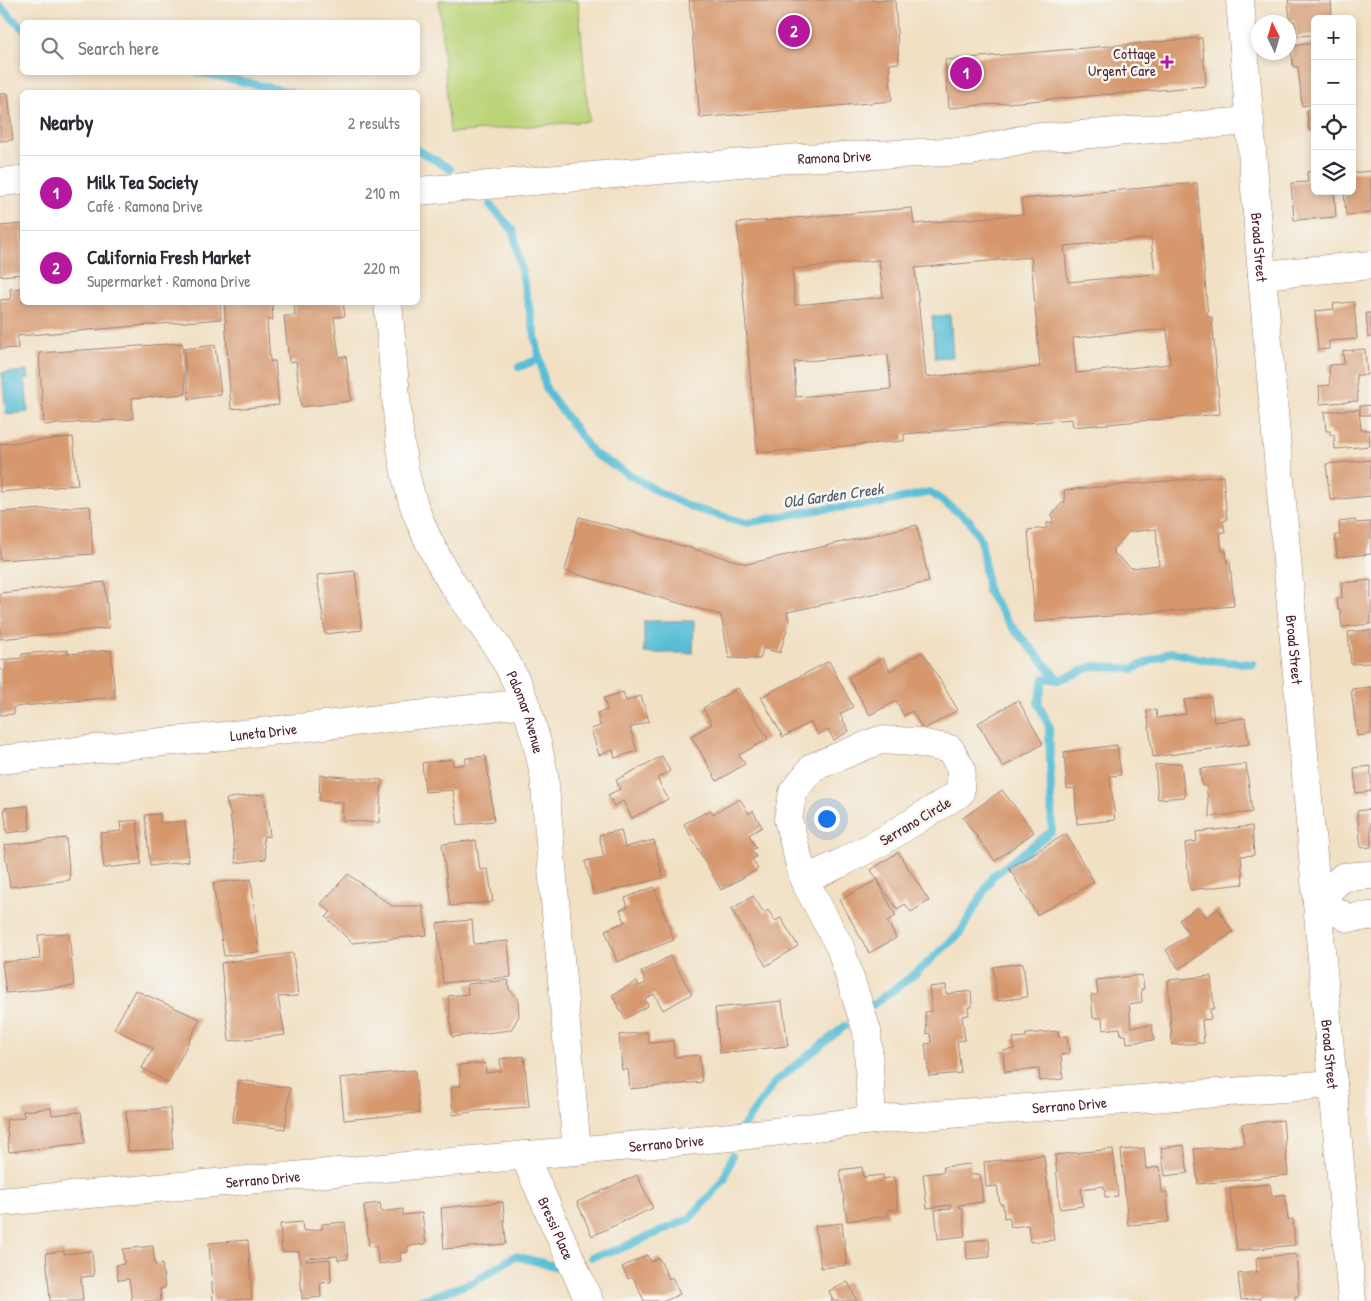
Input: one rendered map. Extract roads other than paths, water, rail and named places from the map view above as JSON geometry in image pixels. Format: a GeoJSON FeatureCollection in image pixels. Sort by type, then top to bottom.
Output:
{"type":"FeatureCollection","features":[{"type":"Feature","properties":{"kind":"street","name":"Broad Street"},"geometry":{"type":"LineString","coordinates":[[1240,0],[1262,275],[1352,1301]]}},
{"type":"Feature","properties":{"kind":"street","name":"Ramona Drive"},"geometry":{"type":"LineString","coordinates":[[420,191],[799,158],[971,151],[1034,138],[1250,121]]}},
{"type":"Feature","properties":{"kind":"street"},"geometry":{"type":"LineString","coordinates":[[0,182],[20,180]]}},
{"type":"Feature","properties":{"kind":"street"},"geometry":{"type":"LineString","coordinates":[[1262,275],[1371,266]]}},
{"type":"Feature","properties":{"kind":"street","name":"Palomar Avenue"},"geometry":{"type":"LineString","coordinates":[[388,305],[400,446],[418,517],[434,551],[452,582],[492,638],[510,670],[526,703],[537,738],[544,775],[577,1151]]}},
{"type":"Feature","properties":{"kind":"street","name":"Luneta Drive"},"geometry":{"type":"LineString","coordinates":[[0,760],[130,744],[196,740],[526,703]]}},
{"type":"Feature","properties":{"kind":"street","name":"Serrano Circle"},"geometry":{"type":"LineString","coordinates":[[804,880],[879,843],[960,793],[961,768],[950,749],[915,742],[880,740],[813,767],[794,792],[788,819],[804,880],[840,946],[867,1031],[872,1120]]}},
{"type":"Feature","properties":{"kind":"street"},"geometry":{"type":"LineString","coordinates":[[1371,874],[1343,877],[1317,901],[1348,918],[1371,916]]}},
{"type":"Feature","properties":{"kind":"street","name":"Serrano Drive"},"geometry":{"type":"LineString","coordinates":[[0,1202],[731,1137],[872,1120],[1333,1084]]}},
{"type":"Feature","properties":{"kind":"street","name":"Bressi Place"},"geometry":{"type":"LineString","coordinates":[[524,1155],[589,1301]]}},
{"type":"Feature","properties":{"kind":"water"},"geometry":{"type":"Polygon","coordinates":[[[950,315],[953,357],[935,358],[932,316],[950,315]]]}},
{"type":"Feature","properties":{"kind":"water"},"geometry":{"type":"Polygon","coordinates":[[[28,371],[29,378],[25,378],[28,412],[6,414],[2,373],[28,371]]]}},
{"type":"Feature","properties":{"kind":"water"},"geometry":{"type":"Polygon","coordinates":[[[644,621],[694,621],[693,653],[644,653],[644,621]]]}},
{"type":"Feature","properties":{"kind":"waterway","name":"Old Garden Creek"},"geometry":{"type":"LineString","coordinates":[[0,6],[20,26]]}},
{"type":"Feature","properties":{"kind":"waterway","name":"Old Garden Creek"},"geometry":{"type":"LineString","coordinates":[[212,75],[281,90]]}},
{"type":"Feature","properties":{"kind":"waterway","name":"Old Garden Creek"},"geometry":{"type":"LineString","coordinates":[[420,151],[450,169]]}},
{"type":"Feature","properties":{"kind":"waterway","name":"Old Garden Creek"},"geometry":{"type":"LineString","coordinates":[[490,205],[513,230],[546,389],[593,453],[657,491],[693,508],[747,523],[816,510],[881,503],[930,492],[969,520],[981,540],[988,592],[1012,627],[1059,680]]}},
{"type":"Feature","properties":{"kind":"waterway"},"geometry":{"type":"LineString","coordinates":[[519,367],[539,359]]}},
{"type":"Feature","properties":{"kind":"waterway"},"geometry":{"type":"LineString","coordinates":[[870,1007],[915,974],[960,933],[993,876],[1052,831],[1049,726],[1038,703],[1044,678],[1059,680],[1094,666],[1132,669],[1171,652],[1206,660],[1253,664]]}},
{"type":"Feature","properties":{"kind":"waterway"},"geometry":{"type":"LineString","coordinates":[[742,1128],[775,1082],[845,1026]]}},
{"type":"Feature","properties":{"kind":"waterway"},"geometry":{"type":"LineString","coordinates":[[591,1257],[617,1250],[689,1219],[724,1180],[732,1156]]}},
{"type":"Feature","properties":{"kind":"waterway"},"geometry":{"type":"LineString","coordinates":[[418,1301],[474,1282],[515,1256],[558,1267]]}},
{"type":"Feature","properties":{"kind":"place","name":"California Fresh Market"},"geometry":{"type":"Point","coordinates":[794,31]}},
{"type":"Feature","properties":{"kind":"place","name":"Cottage Urgent Care"},"geometry":{"type":"Point","coordinates":[1167,62]}},
{"type":"Feature","properties":{"kind":"place","name":"Milk Tea Society"},"geometry":{"type":"Point","coordinates":[966,73]}}]}
